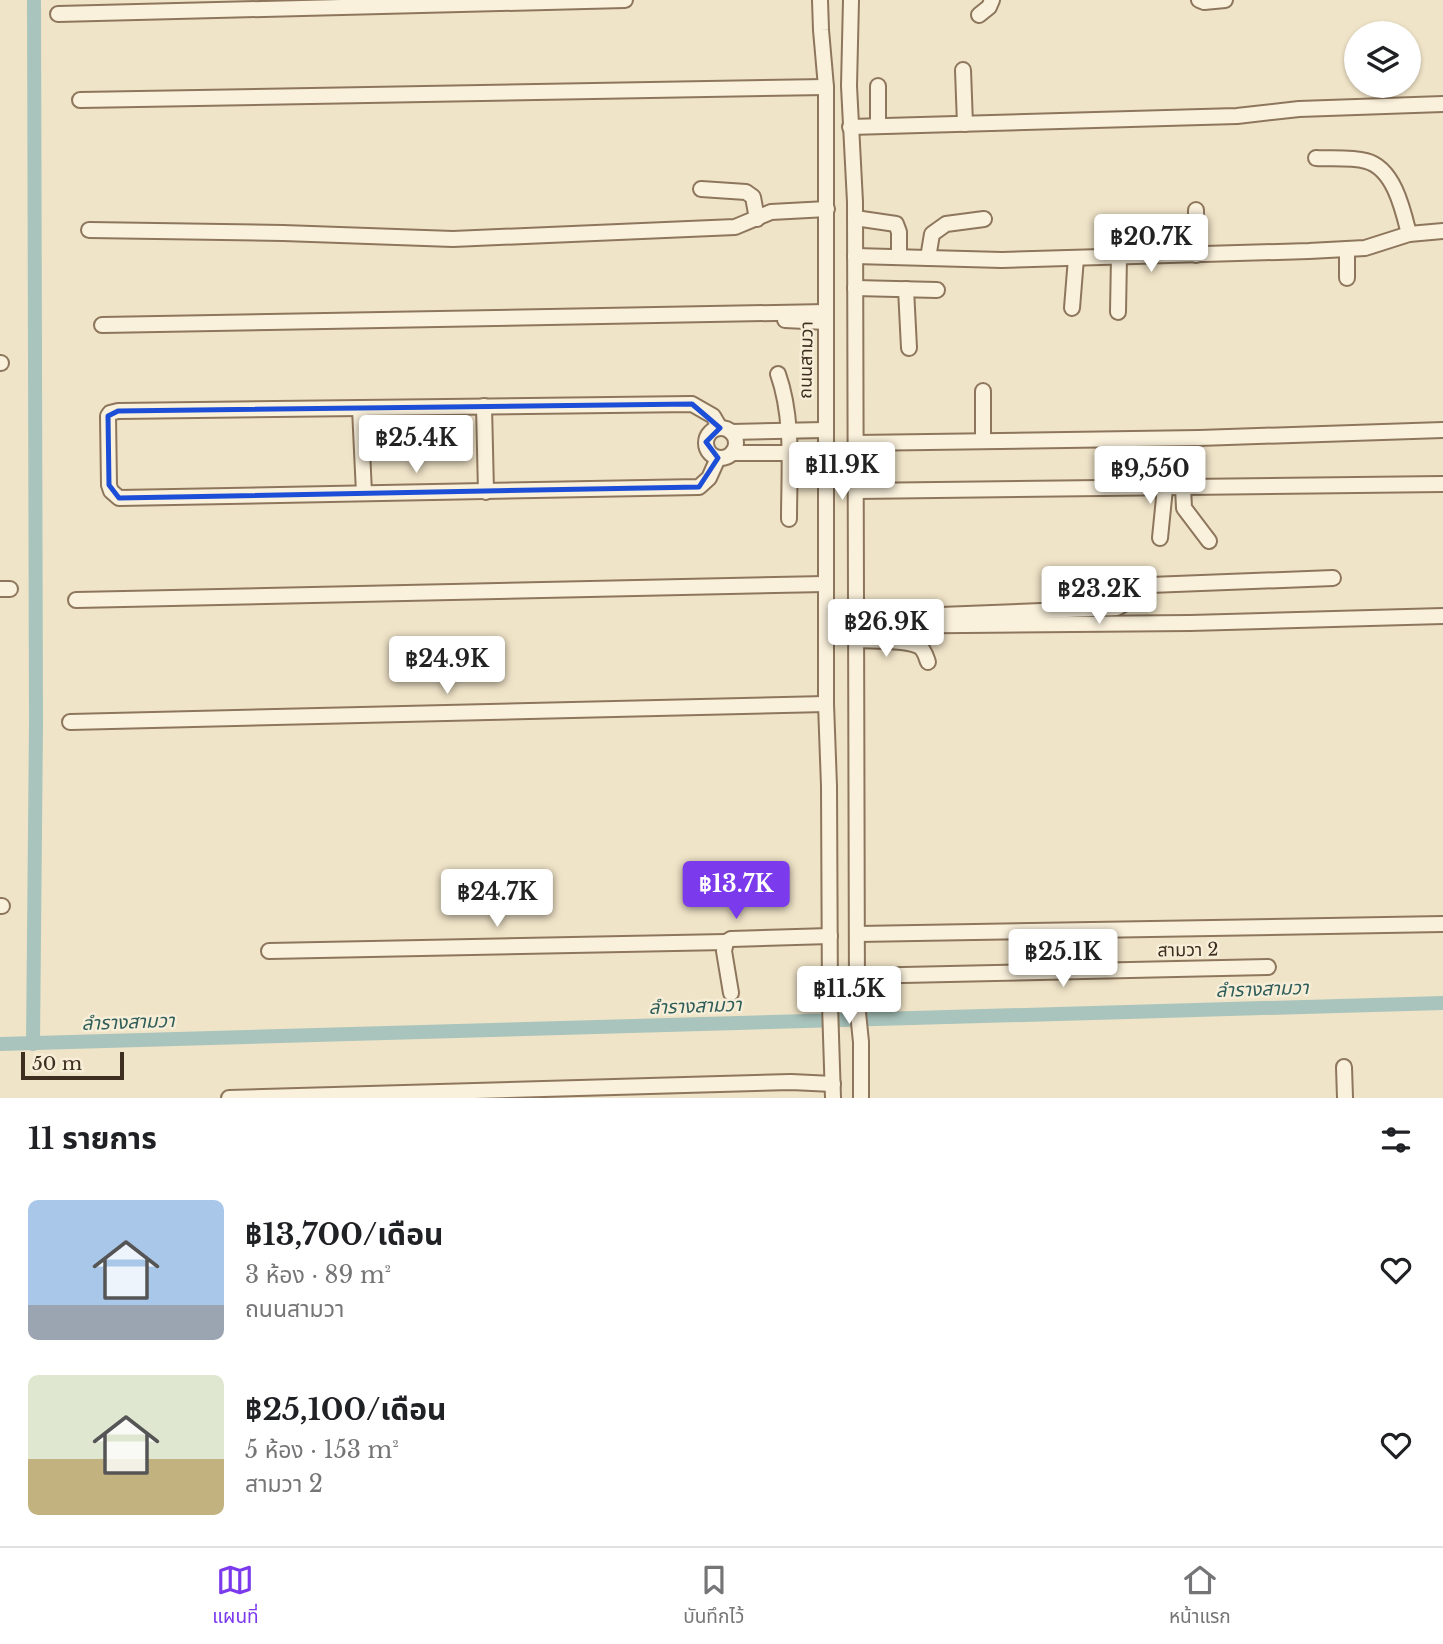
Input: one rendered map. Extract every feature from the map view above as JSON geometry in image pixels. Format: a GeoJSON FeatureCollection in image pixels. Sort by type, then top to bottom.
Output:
{"type":"FeatureCollection","features":[{"type":"Feature","properties":{"kind":"street"},"geometry":{"type":"LineString","coordinates":[[58,14],[625,0]]}},
{"type":"Feature","properties":{"kind":"street","name":"ถนนสามวา"},"geometry":{"type":"LineString","coordinates":[[820,0],[826,87],[825,583],[833,1091]]}},
{"type":"Feature","properties":{"kind":"street"},"geometry":{"type":"LineString","coordinates":[[851,0],[850,127],[855,218],[857,1003],[861,1042],[861,1098]]}},
{"type":"Feature","properties":{"kind":"street"},"geometry":{"type":"LineString","coordinates":[[979,15],[989,7],[992,0]]}},
{"type":"Feature","properties":{"kind":"street"},"geometry":{"type":"LineString","coordinates":[[1199,0],[1225,0]]}},
{"type":"Feature","properties":{"kind":"street"},"geometry":{"type":"LineString","coordinates":[[963,69],[965,124]]}},
{"type":"Feature","properties":{"kind":"street"},"geometry":{"type":"LineString","coordinates":[[878,86],[878,126]]}},
{"type":"Feature","properties":{"kind":"street"},"geometry":{"type":"LineString","coordinates":[[80,100],[826,87]]}},
{"type":"Feature","properties":{"kind":"street"},"geometry":{"type":"LineString","coordinates":[[850,127],[1237,116],[1319,108],[1443,104]]}},
{"type":"Feature","properties":{"kind":"street"},"geometry":{"type":"LineString","coordinates":[[1316,158],[1365,160],[1380,166],[1389,176],[1404,213],[1409,234]]}},
{"type":"Feature","properties":{"kind":"street"},"geometry":{"type":"LineString","coordinates":[[701,189],[746,192],[753,197],[757,219]]}},
{"type":"Feature","properties":{"kind":"street"},"geometry":{"type":"LineString","coordinates":[[89,230],[453,239],[735,227],[771,212],[827,209]]}},
{"type":"Feature","properties":{"kind":"street"},"geometry":{"type":"LineString","coordinates":[[1196,210],[1196,255]]}},
{"type":"Feature","properties":{"kind":"street"},"geometry":{"type":"LineString","coordinates":[[855,218],[896,224],[899,232],[899,257]]}},
{"type":"Feature","properties":{"kind":"street"},"geometry":{"type":"LineString","coordinates":[[928,258],[932,234],[946,224],[984,219]]}},
{"type":"Feature","properties":{"kind":"street"},"geometry":{"type":"LineString","coordinates":[[855,256],[1076,258],[1347,249],[1365,248],[1409,234],[1443,231]]}},
{"type":"Feature","properties":{"kind":"street"},"geometry":{"type":"LineString","coordinates":[[1347,249],[1347,278]]}},
{"type":"Feature","properties":{"kind":"street"},"geometry":{"type":"LineString","coordinates":[[1118,312],[1119,257]]}},
{"type":"Feature","properties":{"kind":"street"},"geometry":{"type":"LineString","coordinates":[[1072,308],[1076,258]]}},
{"type":"Feature","properties":{"kind":"street"},"geometry":{"type":"LineString","coordinates":[[855,288],[937,290]]}},
{"type":"Feature","properties":{"kind":"street"},"geometry":{"type":"LineString","coordinates":[[906,289],[909,348]]}},
{"type":"Feature","properties":{"kind":"street"},"geometry":{"type":"LineString","coordinates":[[102,325],[753,314],[794,321],[826,317]]}},
{"type":"Feature","properties":{"kind":"street"},"geometry":{"type":"LineString","coordinates":[[778,374],[784,392],[788,430],[789,519]]}},
{"type":"Feature","properties":{"kind":"street"},"geometry":{"type":"LineString","coordinates":[[983,441],[984,391]]}},
{"type":"Feature","properties":{"kind":"street"},"geometry":{"type":"LineString","coordinates":[[692,404],[713,416],[736,439],[736,446],[699,487],[119,498],[114,495],[109,485],[108,416],[113,411],[484,406],[692,404]]}},
{"type":"Feature","properties":{"kind":"street"},"geometry":{"type":"LineString","coordinates":[[484,406],[486,492]]}},
{"type":"Feature","properties":{"kind":"street"},"geometry":{"type":"LineString","coordinates":[[360,408],[363,493]]}},
{"type":"Feature","properties":{"kind":"street"},"geometry":{"type":"LineString","coordinates":[[825,430],[713,430],[706,442],[707,449],[725,456],[825,453]]}},
{"type":"Feature","properties":{"kind":"street"},"geometry":{"type":"LineString","coordinates":[[856,443],[1199,438],[1443,430]]}},
{"type":"Feature","properties":{"kind":"street"},"geometry":{"type":"LineString","coordinates":[[856,491],[1443,484]]}},
{"type":"Feature","properties":{"kind":"street"},"geometry":{"type":"LineString","coordinates":[[1183,487],[1184,508],[1209,541]]}},
{"type":"Feature","properties":{"kind":"street"},"geometry":{"type":"LineString","coordinates":[[1160,538],[1165,488]]}},
{"type":"Feature","properties":{"kind":"street"},"geometry":{"type":"LineString","coordinates":[[857,628],[1116,608],[1135,598],[1150,585],[1333,578]]}},
{"type":"Feature","properties":{"kind":"street"},"geometry":{"type":"LineString","coordinates":[[76,600],[825,583]]}},
{"type":"Feature","properties":{"kind":"street"},"geometry":{"type":"LineString","coordinates":[[857,628],[1443,616]]}},
{"type":"Feature","properties":{"kind":"street"},"geometry":{"type":"LineString","coordinates":[[857,628],[918,646],[924,651],[928,662]]}},
{"type":"Feature","properties":{"kind":"street"},"geometry":{"type":"LineString","coordinates":[[70,722],[826,704]]}},
{"type":"Feature","properties":{"kind":"street"},"geometry":{"type":"LineString","coordinates":[[829,786],[856,788]]}},
{"type":"Feature","properties":{"kind":"street"},"geometry":{"type":"LineString","coordinates":[[858,934],[1443,924]]}},
{"type":"Feature","properties":{"kind":"street"},"geometry":{"type":"LineString","coordinates":[[270,951],[726,942],[731,939],[773,936],[830,936]]}},
{"type":"Feature","properties":{"kind":"street"},"geometry":{"type":"LineString","coordinates":[[726,942],[724,951],[731,993]]}},
{"type":"Feature","properties":{"kind":"street","name":"สามวา 2"},"geometry":{"type":"LineString","coordinates":[[858,976],[1268,967]]}},
{"type":"Feature","properties":{"kind":"street"},"geometry":{"type":"LineString","coordinates":[[1344,1067],[1345,1098]]}},
{"type":"Feature","properties":{"kind":"street"},"geometry":{"type":"LineString","coordinates":[[229,1098],[390,1096],[792,1082],[833,1091]]}},
{"type":"Feature","properties":{"kind":"highlighted area"},"geometry":{"type":"Polygon","coordinates":[[[692,404],[720,428],[706,442],[718,458],[699,487],[119,498],[109,485],[108,416],[118,411],[692,404]]]}},
{"type":"Feature","properties":{"kind":"waterway"},"geometry":{"type":"LineString","coordinates":[[33,1044],[36,724],[34,0]]}},
{"type":"Feature","properties":{"kind":"waterway","name":"ลำรางสามวา"},"geometry":{"type":"LineString","coordinates":[[0,1044],[1443,1003]]}}]}
